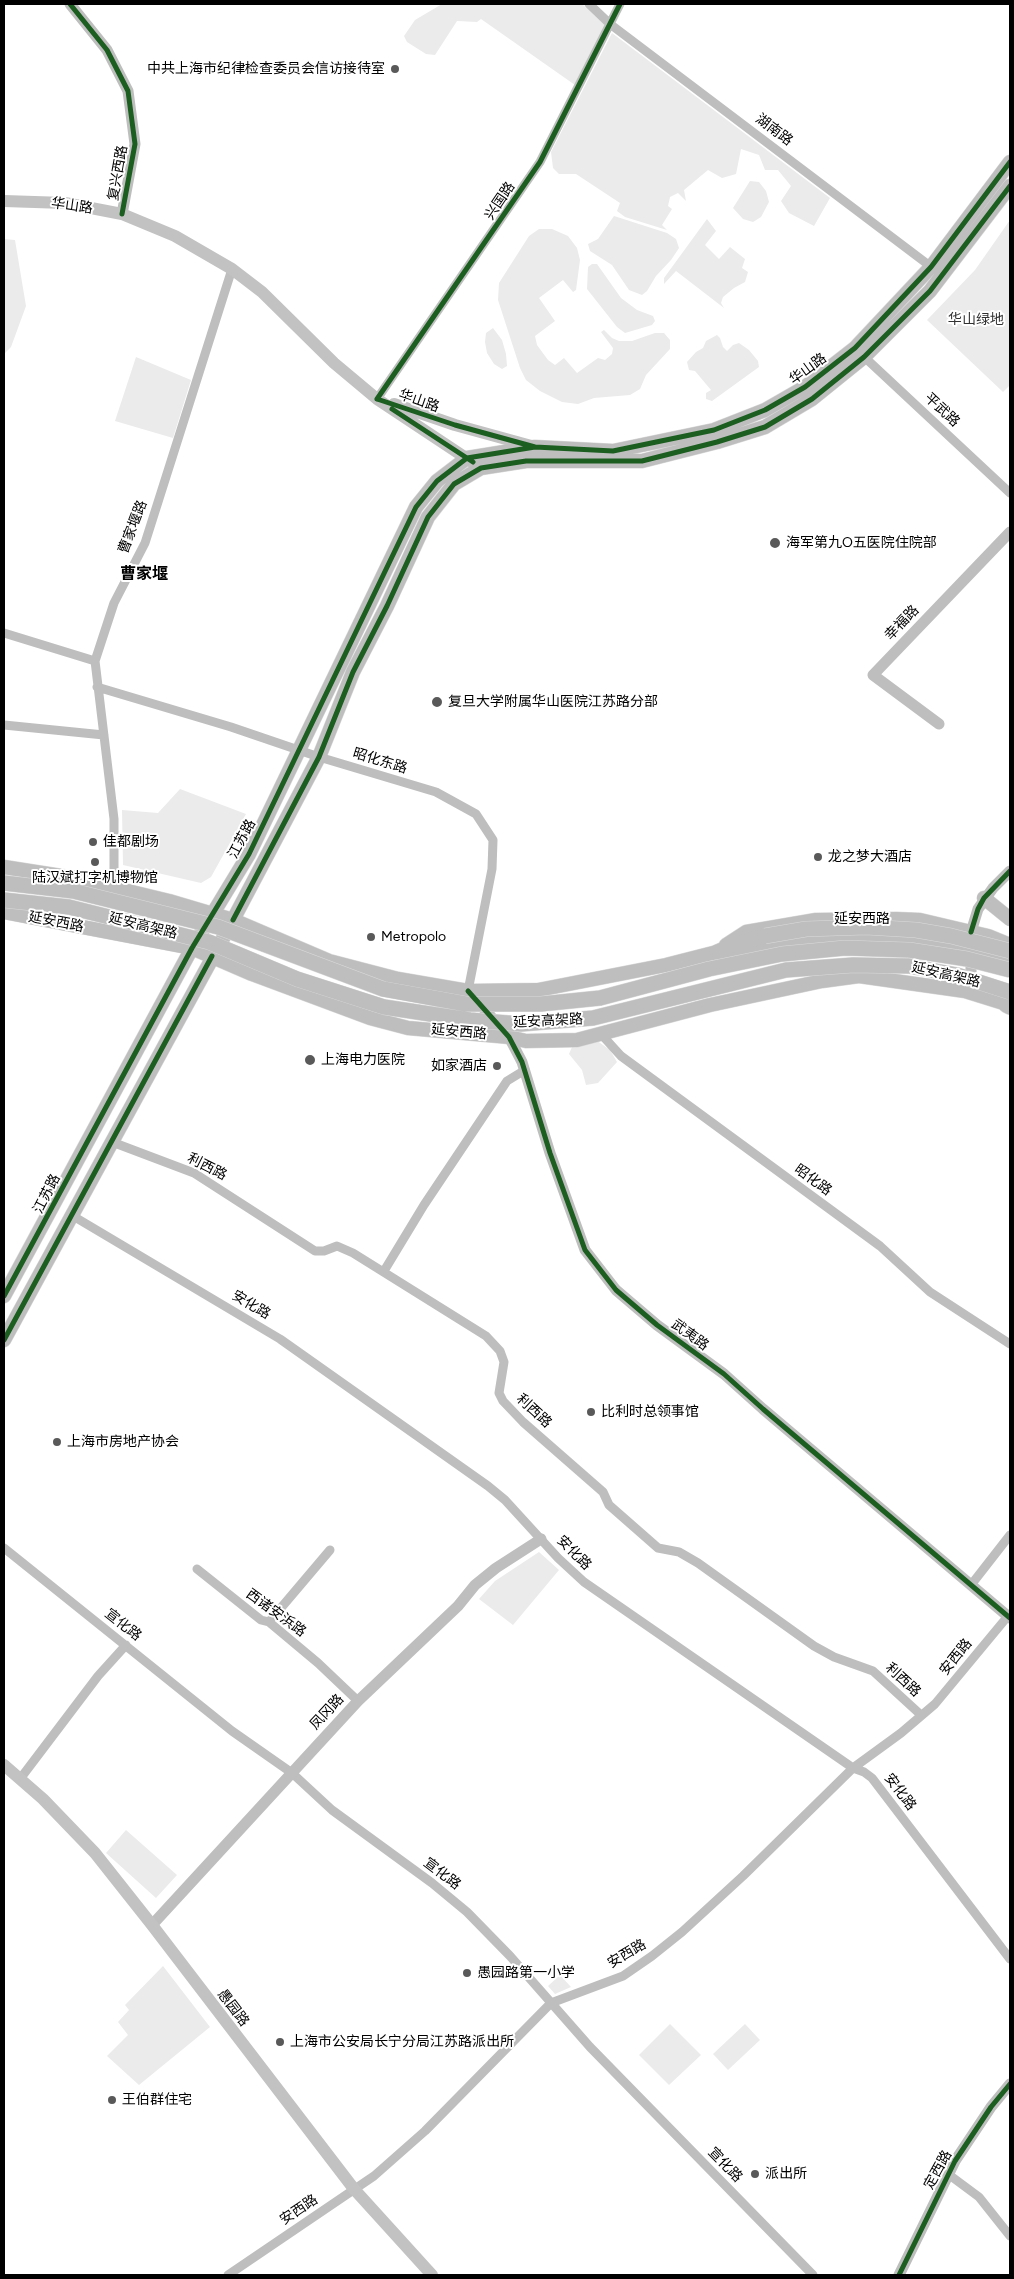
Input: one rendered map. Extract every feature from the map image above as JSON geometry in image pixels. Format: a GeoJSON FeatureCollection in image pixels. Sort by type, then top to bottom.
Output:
{"type":"FeatureCollection","features":[{"type":"Feature","properties":{"kind":"highway","name":"延安高架路"},"geometry":{"type":"LineString","coordinates":[[4,883],[73,890],[218,927],[383,989],[466,1004],[541,1004],[600,998],[727,965],[782,954],[845,948],[908,950],[967,958],[1010,970]]}},
{"type":"Feature","properties":{"kind":"highway","name":"延安高架路"},"geometry":{"type":"LineString","coordinates":[[4,900],[69,907],[209,942],[297,979],[384,1007],[470,1020],[521,1024],[593,1018],[786,970],[853,965],[909,966],[957,975],[1009,1003]]}},
{"type":"Feature","properties":{"kind":"highway"},"geometry":{"type":"LineString","coordinates":[[717,952],[733,944],[806,929],[866,928],[916,930],[951,936],[1010,951]]}},
{"type":"Feature","properties":{"kind":"main road","name":"华山路"},"geometry":{"type":"LineString","coordinates":[[377,399],[455,425],[535,447],[613,451],[714,430],[765,410],[806,387],[860,352],[931,267],[1010,162]]}},
{"type":"Feature","properties":{"kind":"main road","name":"华山路"},"geometry":{"type":"LineString","coordinates":[[4,201],[65,203],[122,214],[175,236],[232,269],[262,292],[334,363],[377,399],[482,468],[526,462],[642,461],[716,442],[765,426],[812,399],[860,352],[930,291],[1010,186]]}},
{"type":"Feature","properties":{"kind":"main road","name":"江苏路"},"geometry":{"type":"LineString","coordinates":[[4,1296],[192,948],[248,854],[416,507],[437,481],[467,458],[535,447]]}},
{"type":"Feature","properties":{"kind":"main road"},"geometry":{"type":"LineString","coordinates":[[4,1340],[233,920],[319,757],[353,672],[387,606],[428,517],[454,484],[482,468]]}},
{"type":"Feature","properties":{"kind":"main road","name":"延安西路"},"geometry":{"type":"LineString","coordinates":[[4,867],[114,887],[233,920],[329,961],[398,980],[468,990],[538,990],[666,965],[717,952],[738,954],[809,942],[904,935],[971,949],[1010,961]]}},
{"type":"Feature","properties":{"kind":"main road"},"geometry":{"type":"LineString","coordinates":[[984,898],[1010,919]]}},
{"type":"Feature","properties":{"kind":"main road","name":"延安西路"},"geometry":{"type":"LineString","coordinates":[[4,912],[192,948],[252,974],[370,1018],[408,1028],[509,1037],[526,1041],[577,1040],[719,1003],[822,981],[859,976],[965,992],[1009,1003]]}},
{"type":"Feature","properties":{"kind":"main road","name":"延安西路"},"geometry":{"type":"LineString","coordinates":[[717,952],[746,932],[816,920],[920,920],[988,936],[1010,945]]}},
{"type":"Feature","properties":{"kind":"main road","name":"愚园路"},"geometry":{"type":"LineString","coordinates":[[4,1765],[43,1799],[95,1853],[354,2189],[432,2275]]}},
{"type":"Feature","properties":{"kind":"street","name":"复兴西路"},"geometry":{"type":"LineString","coordinates":[[70,4],[106,50],[128,91],[135,144],[122,214]]}},
{"type":"Feature","properties":{"kind":"street","name":"湖南路"},"geometry":{"type":"LineString","coordinates":[[589,4],[610,24],[944,275]]}},
{"type":"Feature","properties":{"kind":"street","name":"兴国路"},"geometry":{"type":"LineString","coordinates":[[377,399],[540,162],[620,4]]}},
{"type":"Feature","properties":{"kind":"street","name":"曹家堰路"},"geometry":{"type":"LineString","coordinates":[[114,887],[114,819],[95,660],[114,603],[145,543],[232,269]]}},
{"type":"Feature","properties":{"kind":"street","name":"平武路"},"geometry":{"type":"LineString","coordinates":[[860,352],[1010,493]]}},
{"type":"Feature","properties":{"kind":"street","name":"幸福路"},"geometry":{"type":"LineString","coordinates":[[939,724],[873,675],[1010,532]]}},
{"type":"Feature","properties":{"kind":"street"},"geometry":{"type":"LineString","coordinates":[[4,633],[95,660]]}},
{"type":"Feature","properties":{"kind":"street","name":"昭化东路"},"geometry":{"type":"LineString","coordinates":[[97,688],[231,727],[319,757],[436,792],[476,814],[493,840],[492,869],[468,990]]}},
{"type":"Feature","properties":{"kind":"street"},"geometry":{"type":"LineString","coordinates":[[4,725],[104,735]]}},
{"type":"Feature","properties":{"kind":"street"},"geometry":{"type":"LineString","coordinates":[[965,992],[971,972],[972,932],[978,908],[984,898],[1010,871]]}},
{"type":"Feature","properties":{"kind":"street","name":"武夷路"},"geometry":{"type":"LineString","coordinates":[[468,990],[509,1037],[525,1070],[550,1153],[585,1250],[616,1290],[657,1325],[724,1374],[763,1410],[1009,1617]]}},
{"type":"Feature","properties":{"kind":"street","name":"昭化路"},"geometry":{"type":"LineString","coordinates":[[602,1034],[621,1056],[880,1246],[930,1292],[1010,1344]]}},
{"type":"Feature","properties":{"kind":"street"},"geometry":{"type":"LineString","coordinates":[[384,1271],[409,1234],[424,1205],[507,1081],[525,1070]]}},
{"type":"Feature","properties":{"kind":"street","name":"利西路"},"geometry":{"type":"LineString","coordinates":[[112,1142],[194,1173],[315,1251],[324,1251],[333,1246],[343,1248],[384,1271],[492,1340],[500,1351],[504,1362],[500,1393],[503,1401],[523,1422],[604,1492],[609,1505],[658,1548],[679,1552],[698,1563],[819,1649],[834,1657],[873,1670],[921,1715]]}},
{"type":"Feature","properties":{"kind":"street","name":"安化路"},"geometry":{"type":"LineString","coordinates":[[72,1216],[280,1339],[475,1476],[505,1500],[584,1582],[853,1768],[864,1772],[872,1778],[1010,1959]]}},
{"type":"Feature","properties":{"kind":"street"},"geometry":{"type":"LineString","coordinates":[[971,1585],[1010,1534]]}},
{"type":"Feature","properties":{"kind":"street","name":"凤冈路"},"geometry":{"type":"LineString","coordinates":[[152,1925],[358,1701],[458,1606],[475,1585],[496,1568],[541,1539]]}},
{"type":"Feature","properties":{"kind":"street","name":"宣化路"},"geometry":{"type":"LineString","coordinates":[[4,1548],[232,1731],[292,1774],[332,1810],[438,1887],[467,1912],[497,1941],[617,2075],[813,2275]]}},
{"type":"Feature","properties":{"kind":"street"},"geometry":{"type":"LineString","coordinates":[[270,1622],[330,1550]]}},
{"type":"Feature","properties":{"kind":"street","name":"西诸安浜路"},"geometry":{"type":"LineString","coordinates":[[197,1569],[261,1620],[270,1622],[318,1663],[358,1701]]}},
{"type":"Feature","properties":{"kind":"street","name":"安西路"},"geometry":{"type":"LineString","coordinates":[[228,2275],[374,2176],[426,2131],[552,2003],[623,1976],[652,1956],[744,1876],[853,1768],[901,1734],[935,1704],[1009,1617]]}},
{"type":"Feature","properties":{"kind":"street"},"geometry":{"type":"LineString","coordinates":[[20,1780],[98,1676],[126,1645]]}},
{"type":"Feature","properties":{"kind":"street","name":"定西路"},"geometry":{"type":"LineString","coordinates":[[899,2275],[948,2174],[982,2120],[1010,2084]]}},
{"type":"Feature","properties":{"kind":"street"},"geometry":{"type":"LineString","coordinates":[[948,2174],[978,2197],[1010,2236]]}},
{"type":"Feature","properties":{"kind":"green space"},"geometry":{"type":"Polygon","coordinates":[[[442,4],[582,4],[605,25],[575,85],[481,19],[477,22],[457,21],[435,55],[426,54],[407,42],[404,36],[415,20],[442,4]]]}},
{"type":"Feature","properties":{"kind":"green space"},"geometry":{"type":"Polygon","coordinates":[[[612,33],[830,198],[814,226],[789,213],[781,201],[791,186],[778,170],[765,170],[759,155],[741,149],[736,174],[722,178],[708,170],[684,190],[686,201],[678,193],[670,197],[668,206],[672,209],[662,225],[667,230],[625,217],[617,211],[620,203],[576,174],[559,174],[553,168],[551,152],[612,33]]]}},
{"type":"Feature","properties":{"kind":"green space"},"geometry":{"type":"Polygon","coordinates":[[[750,181],[759,182],[766,191],[769,202],[761,217],[753,222],[743,219],[733,208],[750,181]]]}},
{"type":"Feature","properties":{"kind":"green space"},"geometry":{"type":"Polygon","coordinates":[[[614,216],[667,233],[676,239],[679,248],[642,295],[629,290],[612,265],[590,251],[588,244],[598,239],[614,216]]]}},
{"type":"Feature","properties":{"kind":"green space"},"geometry":{"type":"Polygon","coordinates":[[[707,219],[716,231],[705,245],[719,259],[730,247],[745,259],[742,268],[748,272],[745,282],[723,297],[721,303],[724,308],[676,271],[664,284],[664,278],[707,219]]]}},
{"type":"Feature","properties":{"kind":"green space","name":"华山绿地"},"geometry":{"type":"Polygon","coordinates":[[[1010,220],[1010,385],[1003,392],[927,320],[975,270],[1010,220]]]}},
{"type":"Feature","properties":{"kind":"green space"},"geometry":{"type":"Polygon","coordinates":[[[539,229],[552,229],[568,236],[577,248],[580,260],[576,290],[573,292],[563,280],[539,298],[555,321],[535,336],[537,345],[548,360],[555,365],[564,358],[577,373],[598,358],[605,360],[612,354],[613,348],[601,332],[604,330],[612,338],[619,341],[632,341],[655,333],[664,333],[670,340],[670,349],[646,375],[640,389],[630,395],[594,398],[578,404],[562,402],[540,391],[526,380],[520,368],[498,300],[499,283],[529,236],[539,229]]]}},
{"type":"Feature","properties":{"kind":"green space"},"geometry":{"type":"Polygon","coordinates":[[[4,239],[15,240],[26,306],[11,347],[4,354],[4,239]]]}},
{"type":"Feature","properties":{"kind":"green space"},"geometry":{"type":"Polygon","coordinates":[[[592,264],[597,264],[621,298],[637,310],[653,316],[655,321],[652,325],[625,333],[617,327],[587,289],[588,267],[592,264]]]}},
{"type":"Feature","properties":{"kind":"green space"},"geometry":{"type":"Polygon","coordinates":[[[493,328],[502,340],[506,354],[507,366],[502,369],[494,364],[487,353],[486,333],[493,328]]]}},
{"type":"Feature","properties":{"kind":"green space"},"geometry":{"type":"Polygon","coordinates":[[[717,335],[727,351],[733,345],[739,343],[749,350],[758,361],[759,367],[712,401],[706,399],[706,393],[711,390],[695,371],[689,370],[687,362],[696,352],[703,348],[706,341],[717,335]]]}},
{"type":"Feature","properties":{"kind":"green space"},"geometry":{"type":"Polygon","coordinates":[[[136,357],[191,380],[173,438],[115,421],[136,357]]]}},
{"type":"Feature","properties":{"kind":"green space"},"geometry":{"type":"Polygon","coordinates":[[[180,789],[246,814],[211,877],[201,883],[123,865],[122,810],[158,813],[180,789]]]}},
{"type":"Feature","properties":{"kind":"green space"},"geometry":{"type":"Polygon","coordinates":[[[596,1040],[610,1050],[617,1062],[598,1083],[586,1085],[582,1070],[569,1054],[572,1047],[596,1040]]]}},
{"type":"Feature","properties":{"kind":"green space"},"geometry":{"type":"Polygon","coordinates":[[[539,1552],[559,1570],[513,1625],[479,1599],[495,1581],[539,1552]]]}},
{"type":"Feature","properties":{"kind":"green space"},"geometry":{"type":"Polygon","coordinates":[[[126,1830],[177,1875],[156,1898],[106,1853],[126,1830]]]}},
{"type":"Feature","properties":{"kind":"green space"},"geometry":{"type":"Polygon","coordinates":[[[163,1966],[210,2027],[139,2085],[107,2056],[128,2035],[118,2022],[129,2010],[125,2005],[163,1966]]]}},
{"type":"Feature","properties":{"kind":"green space"},"geometry":{"type":"Polygon","coordinates":[[[560,1975],[571,1987],[555,1994],[548,1986],[560,1975]]]}},
{"type":"Feature","properties":{"kind":"green space"},"geometry":{"type":"Polygon","coordinates":[[[670,2024],[701,2055],[669,2085],[639,2055],[670,2024]]]}},
{"type":"Feature","properties":{"kind":"green space"},"geometry":{"type":"Polygon","coordinates":[[[745,2024],[760,2040],[728,2070],[713,2054],[745,2024]]]}},
{"type":"Feature","properties":{"kind":"cycle path"},"geometry":{"type":"LineString","coordinates":[[70,4],[107,50],[128,91],[135,144],[122,214]]}},
{"type":"Feature","properties":{"kind":"cycle path"},"geometry":{"type":"LineString","coordinates":[[377,399],[540,162],[620,4]]}},
{"type":"Feature","properties":{"kind":"cycle path"},"geometry":{"type":"LineString","coordinates":[[377,399],[455,425],[535,447],[613,451],[714,430],[765,410],[805,387],[855,348],[931,267],[1010,162]]}},
{"type":"Feature","properties":{"kind":"cycle path"},"geometry":{"type":"LineString","coordinates":[[233,920],[319,757],[353,672],[387,606],[428,517],[454,484],[481,468],[526,461],[642,461],[717,442],[765,427],[812,399],[864,357],[930,291],[1010,186]]}},
{"type":"Feature","properties":{"kind":"cycle path"},"geometry":{"type":"LineString","coordinates":[[392,409],[473,462]]}},
{"type":"Feature","properties":{"kind":"cycle path"},"geometry":{"type":"LineString","coordinates":[[4,1296],[192,948],[249,854],[416,507],[437,481],[467,458],[535,447]]}},
{"type":"Feature","properties":{"kind":"cycle path"},"geometry":{"type":"LineString","coordinates":[[971,932],[978,909],[984,898],[1010,871]]}},
{"type":"Feature","properties":{"kind":"cycle path"},"geometry":{"type":"LineString","coordinates":[[4,1340],[212,956]]}},
{"type":"Feature","properties":{"kind":"cycle path"},"geometry":{"type":"LineString","coordinates":[[468,991],[509,1037],[522,1062],[550,1153],[585,1250],[616,1290],[657,1325],[724,1374],[1010,1618]]}},
{"type":"Feature","properties":{"kind":"cycle path"},"geometry":{"type":"LineString","coordinates":[[899,2275],[955,2161],[991,2107],[1010,2084]]}},
{"type":"Feature","properties":{"kind":"place","name":"中共上海市纪律检查委员会信访接待室"},"geometry":{"type":"Point","coordinates":[395,69]}},
{"type":"Feature","properties":{"kind":"place","name":"海军第九O五医院住院部"},"geometry":{"type":"Point","coordinates":[775,543]}},
{"type":"Feature","properties":{"kind":"place","name":"复旦大学附属华山医院江苏路分部"},"geometry":{"type":"Point","coordinates":[437,702]}},
{"type":"Feature","properties":{"kind":"place","name":"佳都剧场"},"geometry":{"type":"Point","coordinates":[93,842]}},
{"type":"Feature","properties":{"kind":"place","name":"龙之梦大酒店"},"geometry":{"type":"Point","coordinates":[818,857]}},
{"type":"Feature","properties":{"kind":"place","name":"陆汉斌打字机博物馆"},"geometry":{"type":"Point","coordinates":[95,862]}},
{"type":"Feature","properties":{"kind":"place","name":"Metropolo"},"geometry":{"type":"Point","coordinates":[371,937]}},
{"type":"Feature","properties":{"kind":"place","name":"上海电力医院"},"geometry":{"type":"Point","coordinates":[310,1060]}},
{"type":"Feature","properties":{"kind":"place","name":"如家酒店"},"geometry":{"type":"Point","coordinates":[497,1066]}},
{"type":"Feature","properties":{"kind":"place","name":"比利时总领事馆"},"geometry":{"type":"Point","coordinates":[591,1412]}},
{"type":"Feature","properties":{"kind":"place","name":"上海市房地产协会"},"geometry":{"type":"Point","coordinates":[57,1442]}},
{"type":"Feature","properties":{"kind":"place","name":"愚园路第一小学"},"geometry":{"type":"Point","coordinates":[467,1973]}},
{"type":"Feature","properties":{"kind":"place","name":"上海市公安局长宁分局江苏路派出所"},"geometry":{"type":"Point","coordinates":[280,2042]}},
{"type":"Feature","properties":{"kind":"place","name":"王伯群住宅"},"geometry":{"type":"Point","coordinates":[112,2100]}},
{"type":"Feature","properties":{"kind":"place","name":"派出所"},"geometry":{"type":"Point","coordinates":[755,2174]}},
{"type":"Feature","properties":{"kind":"district","name":"曹家堰"},"geometry":{"type":"Point","coordinates":[144,574]}}]}
